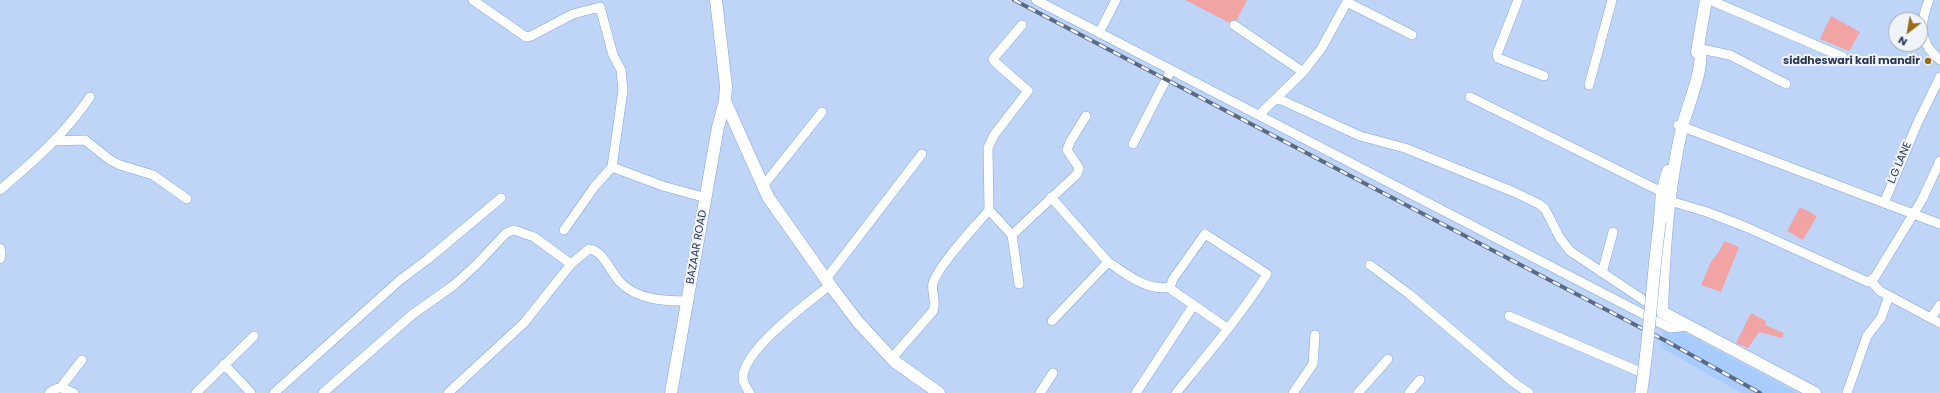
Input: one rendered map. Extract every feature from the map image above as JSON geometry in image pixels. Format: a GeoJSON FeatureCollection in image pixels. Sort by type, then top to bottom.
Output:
{"type":"FeatureCollection","features":[{"type":"Feature","properties":{"kind":"main road","name":"BAZAAR ROAD"},"geometry":{"type":"LineString","coordinates":[[671,393],[725,101],[726,86],[716,0]]}},
{"type":"Feature","properties":{"kind":"main road"},"geometry":{"type":"LineString","coordinates":[[1640,393],[1647,345],[1653,268],[1660,221],[1662,192],[1700,47],[1706,0]]}},
{"type":"Feature","properties":{"kind":"main road"},"geometry":{"type":"LineString","coordinates":[[725,101],[768,197],[828,282],[858,322],[892,358],[939,393]]}},
{"type":"Feature","properties":{"kind":"main road"},"geometry":{"type":"LineString","coordinates":[[1680,126],[1666,229],[1662,312],[1815,393]]}},
{"type":"Feature","properties":{"kind":"street"},"geometry":{"type":"LineString","coordinates":[[473,0],[526,37],[531,36],[573,14],[602,4],[613,56],[621,70],[622,90],[612,167],[595,186],[564,230]]}},
{"type":"Feature","properties":{"kind":"street"},"geometry":{"type":"LineString","coordinates":[[1036,0],[1670,328],[1689,326]]}},
{"type":"Feature","properties":{"kind":"street"},"geometry":{"type":"LineString","coordinates":[[1099,33],[1116,0]]}},
{"type":"Feature","properties":{"kind":"street"},"geometry":{"type":"LineString","coordinates":[[1518,0],[1498,54],[1498,58],[1544,76]]}},
{"type":"Feature","properties":{"kind":"street"},"geometry":{"type":"LineString","coordinates":[[1589,85],[1612,0]]}},
{"type":"Feature","properties":{"kind":"street"},"geometry":{"type":"LineString","coordinates":[[1710,0],[1843,57]]}},
{"type":"Feature","properties":{"kind":"street"},"geometry":{"type":"LineString","coordinates":[[1928,0],[1922,30],[1925,44],[1931,53],[1940,60]]}},
{"type":"Feature","properties":{"kind":"street"},"geometry":{"type":"LineString","coordinates":[[1259,115],[1303,72],[1321,49],[1348,1],[1412,35]]}},
{"type":"Feature","properties":{"kind":"street"},"geometry":{"type":"LineString","coordinates":[[1234,24],[1303,72]]}},
{"type":"Feature","properties":{"kind":"street"},"geometry":{"type":"LineString","coordinates":[[892,358],[935,308],[932,290],[933,283],[939,270],[989,210],[988,148],[994,135],[1028,91],[993,59],[1022,25]]}},
{"type":"Feature","properties":{"kind":"street"},"geometry":{"type":"LineString","coordinates":[[1700,47],[1730,55],[1786,84]]}},
{"type":"Feature","properties":{"kind":"street"},"geometry":{"type":"LineString","coordinates":[[1133,144],[1171,70]]}},
{"type":"Feature","properties":{"kind":"street","name":"L.G LANE"},"geometry":{"type":"LineString","coordinates":[[1884,203],[1917,124],[1940,76]]}},
{"type":"Feature","properties":{"kind":"street"},"geometry":{"type":"LineString","coordinates":[[0,190],[56,141],[78,115],[90,97]]}},
{"type":"Feature","properties":{"kind":"street"},"geometry":{"type":"LineString","coordinates":[[1470,97],[1662,192]]}},
{"type":"Feature","properties":{"kind":"street"},"geometry":{"type":"LineString","coordinates":[[1277,98],[1360,136],[1404,148],[1539,204],[1545,209],[1564,245],[1602,273],[1662,312]]}},
{"type":"Feature","properties":{"kind":"street"},"geometry":{"type":"LineString","coordinates":[[763,186],[822,112]]}},
{"type":"Feature","properties":{"kind":"street"},"geometry":{"type":"LineString","coordinates":[[1012,235],[1079,170],[1078,165],[1067,150],[1070,142],[1086,116]]}},
{"type":"Feature","properties":{"kind":"street"},"geometry":{"type":"LineString","coordinates":[[1680,126],[1913,215],[1939,222]]}},
{"type":"Feature","properties":{"kind":"street"},"geometry":{"type":"LineString","coordinates":[[56,141],[85,140],[110,160],[120,165],[152,175],[187,199]]}},
{"type":"Feature","properties":{"kind":"street"},"geometry":{"type":"LineString","coordinates":[[750,393],[745,386],[743,378],[751,356],[777,328],[828,282],[922,154]]}},
{"type":"Feature","properties":{"kind":"street"},"geometry":{"type":"LineString","coordinates":[[1871,281],[1913,215],[1940,162]]}},
{"type":"Feature","properties":{"kind":"street"},"geometry":{"type":"LineString","coordinates":[[612,167],[663,186],[706,198]]}},
{"type":"Feature","properties":{"kind":"street"},"geometry":{"type":"LineString","coordinates":[[1051,197],[1108,262],[1150,287],[1158,289],[1170,287]]}},
{"type":"Feature","properties":{"kind":"street"},"geometry":{"type":"LineString","coordinates":[[274,393],[400,280],[428,259],[501,198]]}},
{"type":"Feature","properties":{"kind":"street"},"geometry":{"type":"LineString","coordinates":[[1670,201],[1707,212],[1746,227],[1862,281],[1871,281],[1880,291],[1940,323]]}},
{"type":"Feature","properties":{"kind":"street"},"geometry":{"type":"LineString","coordinates":[[989,210],[1012,235],[1019,284]]}},
{"type":"Feature","properties":{"kind":"street"},"geometry":{"type":"LineString","coordinates":[[323,393],[413,314],[454,285],[506,233],[514,230],[534,237],[571,264]]}},
{"type":"Feature","properties":{"kind":"street"},"geometry":{"type":"LineString","coordinates":[[1602,273],[1613,232]]}},
{"type":"Feature","properties":{"kind":"street"},"geometry":{"type":"LineString","coordinates":[[1170,287],[1173,279],[1206,234],[1266,272],[1266,276],[1176,393]]}},
{"type":"Feature","properties":{"kind":"street"},"geometry":{"type":"LineString","coordinates":[[0,248],[0,259]]}},
{"type":"Feature","properties":{"kind":"street"},"geometry":{"type":"LineString","coordinates":[[448,393],[524,323],[571,264],[585,250],[593,249],[611,269],[620,282],[638,294],[648,298],[687,302]]}},
{"type":"Feature","properties":{"kind":"street"},"geometry":{"type":"LineString","coordinates":[[1052,321],[1108,262]]}},
{"type":"Feature","properties":{"kind":"street"},"geometry":{"type":"LineString","coordinates":[[1370,265],[1409,294],[1513,382],[1529,393]]}},
{"type":"Feature","properties":{"kind":"street"},"geometry":{"type":"LineString","coordinates":[[1170,287],[1193,306],[1227,328]]}},
{"type":"Feature","properties":{"kind":"street"},"geometry":{"type":"LineString","coordinates":[[1847,393],[1867,336],[1880,318],[1889,296]]}},
{"type":"Feature","properties":{"kind":"street"},"geometry":{"type":"LineString","coordinates":[[1931,318],[1940,305]]}},
{"type":"Feature","properties":{"kind":"street"},"geometry":{"type":"LineString","coordinates":[[1136,393],[1193,306]]}},
{"type":"Feature","properties":{"kind":"street"},"geometry":{"type":"LineString","coordinates":[[1509,316],[1638,371]]}},
{"type":"Feature","properties":{"kind":"street"},"geometry":{"type":"LineString","coordinates":[[1293,393],[1313,364],[1315,335]]}},
{"type":"Feature","properties":{"kind":"street"},"geometry":{"type":"LineString","coordinates":[[196,393],[254,336]]}},
{"type":"Feature","properties":{"kind":"street"},"geometry":{"type":"LineString","coordinates":[[1358,393],[1388,359]]}},
{"type":"Feature","properties":{"kind":"street"},"geometry":{"type":"LineString","coordinates":[[50,393],[56,388],[61,387],[82,360]]}},
{"type":"Feature","properties":{"kind":"street"},"geometry":{"type":"LineString","coordinates":[[224,364],[251,393]]}},
{"type":"Feature","properties":{"kind":"street"},"geometry":{"type":"LineString","coordinates":[[1040,393],[1053,373]]}},
{"type":"Feature","properties":{"kind":"street"},"geometry":{"type":"LineString","coordinates":[[1409,393],[1420,380]]}},
{"type":"Feature","properties":{"kind":"street"},"geometry":{"type":"LineString","coordinates":[[61,387],[74,393]]}},
{"type":"Feature","properties":{"kind":"shaded area"},"geometry":{"type":"Polygon","coordinates":[[[1185,0],[1247,0],[1234,25],[1185,0]]]}},
{"type":"Feature","properties":{"kind":"shaded area"},"geometry":{"type":"Polygon","coordinates":[[[1831,16],[1860,32],[1849,51],[1820,39],[1831,16]]]}},
{"type":"Feature","properties":{"kind":"shaded area"},"geometry":{"type":"Polygon","coordinates":[[[1800,207],[1817,216],[1803,240],[1787,231],[1800,207]]]}},
{"type":"Feature","properties":{"kind":"shaded area"},"geometry":{"type":"Polygon","coordinates":[[[1724,241],[1739,247],[1721,292],[1701,285],[1711,262],[1720,250],[1724,241]]]}},
{"type":"Feature","properties":{"kind":"shaded area"},"geometry":{"type":"Polygon","coordinates":[[[1751,313],[1766,321],[1765,325],[1784,333],[1782,338],[1759,332],[1748,348],[1736,343],[1751,313]]]}},
{"type":"Feature","properties":{"kind":"shaded area"},"geometry":{"type":"Polygon","coordinates":[[[1665,322],[1798,393],[1741,393],[1660,347],[1665,322]]]}},
{"type":"Feature","properties":{"kind":"railway"},"geometry":{"type":"LineString","coordinates":[[1014,0],[1668,342],[1760,393]]}},
{"type":"Feature","properties":{"kind":"place","name":"siddheswari kali mandir"},"geometry":{"type":"Point","coordinates":[1928,61]}}]}
